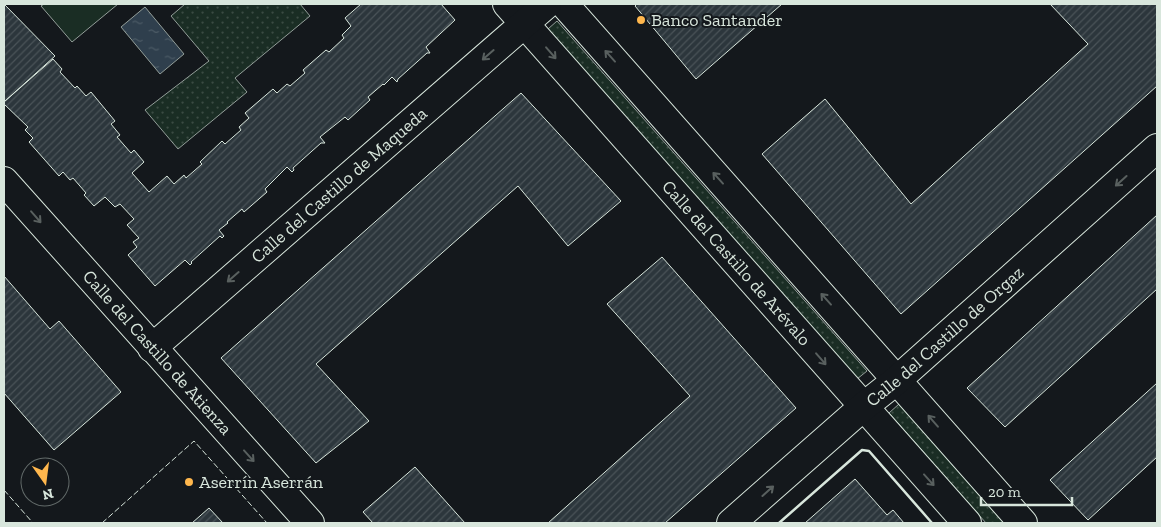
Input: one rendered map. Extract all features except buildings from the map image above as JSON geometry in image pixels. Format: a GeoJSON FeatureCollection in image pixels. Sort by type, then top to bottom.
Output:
{"type":"FeatureCollection","features":[{"type":"Feature","properties":{"kind":"street","name":"Calle del Castillo de Maqueda"},"geometry":{"type":"LineString","coordinates":[[152,348],[516,14],[547,4]]}},
{"type":"Feature","properties":{"kind":"street"},"geometry":{"type":"LineString","coordinates":[[564,4],[1023,523]]}},
{"type":"Feature","properties":{"kind":"street","name":"Calle del Castillo de Arévalo"},"geometry":{"type":"LineString","coordinates":[[516,14],[967,523]]}},
{"type":"Feature","properties":{"kind":"street","name":"Calle del Castillo de Orgaz"},"geometry":{"type":"LineString","coordinates":[[731,523],[863,407],[897,380],[1157,148]]}},
{"type":"Feature","properties":{"kind":"street","name":"Calle del Castillo de Atienza"},"geometry":{"type":"LineString","coordinates":[[4,181],[310,523]]}},
{"type":"Feature","properties":{"kind":"green space"},"geometry":{"type":"Polygon","coordinates":[[[44,4],[118,4],[72,42],[41,6],[44,4]]]}},
{"type":"Feature","properties":{"kind":"green space"},"geometry":{"type":"Polygon","coordinates":[[[185,4],[300,4],[310,16],[235,78],[247,92],[178,149],[145,110],[209,61],[171,16],[185,4]]]}},
{"type":"Feature","properties":{"kind":"green space"},"geometry":{"type":"Polygon","coordinates":[[[557,21],[867,371],[857,379],[548,29],[557,21]]]}},
{"type":"Feature","properties":{"kind":"green space"},"geometry":{"type":"Polygon","coordinates":[[[899,404],[1004,523],[986,523],[889,413],[899,404]]]}},
{"type":"Feature","properties":{"kind":"water"},"geometry":{"type":"Polygon","coordinates":[[[145,7],[184,54],[160,74],[121,27],[145,7]]]}},
{"type":"Feature","properties":{"kind":"fence"},"geometry":{"type":"LineString","coordinates":[[102,523],[194,441],[267,523]]}},
{"type":"Feature","properties":{"kind":"fence"},"geometry":{"type":"LineString","coordinates":[[4,490],[33,523]]}},
{"type":"Feature","properties":{"kind":"wall"},"geometry":{"type":"LineString","coordinates":[[779,523],[862,450],[869,451],[932,523]]}},
{"type":"Feature","properties":{"kind":"place","name":"Banco Santander"},"geometry":{"type":"Point","coordinates":[641,20]}},
{"type":"Feature","properties":{"kind":"place","name":"Aserrín Aserrán"},"geometry":{"type":"Point","coordinates":[189,482]}}]}
